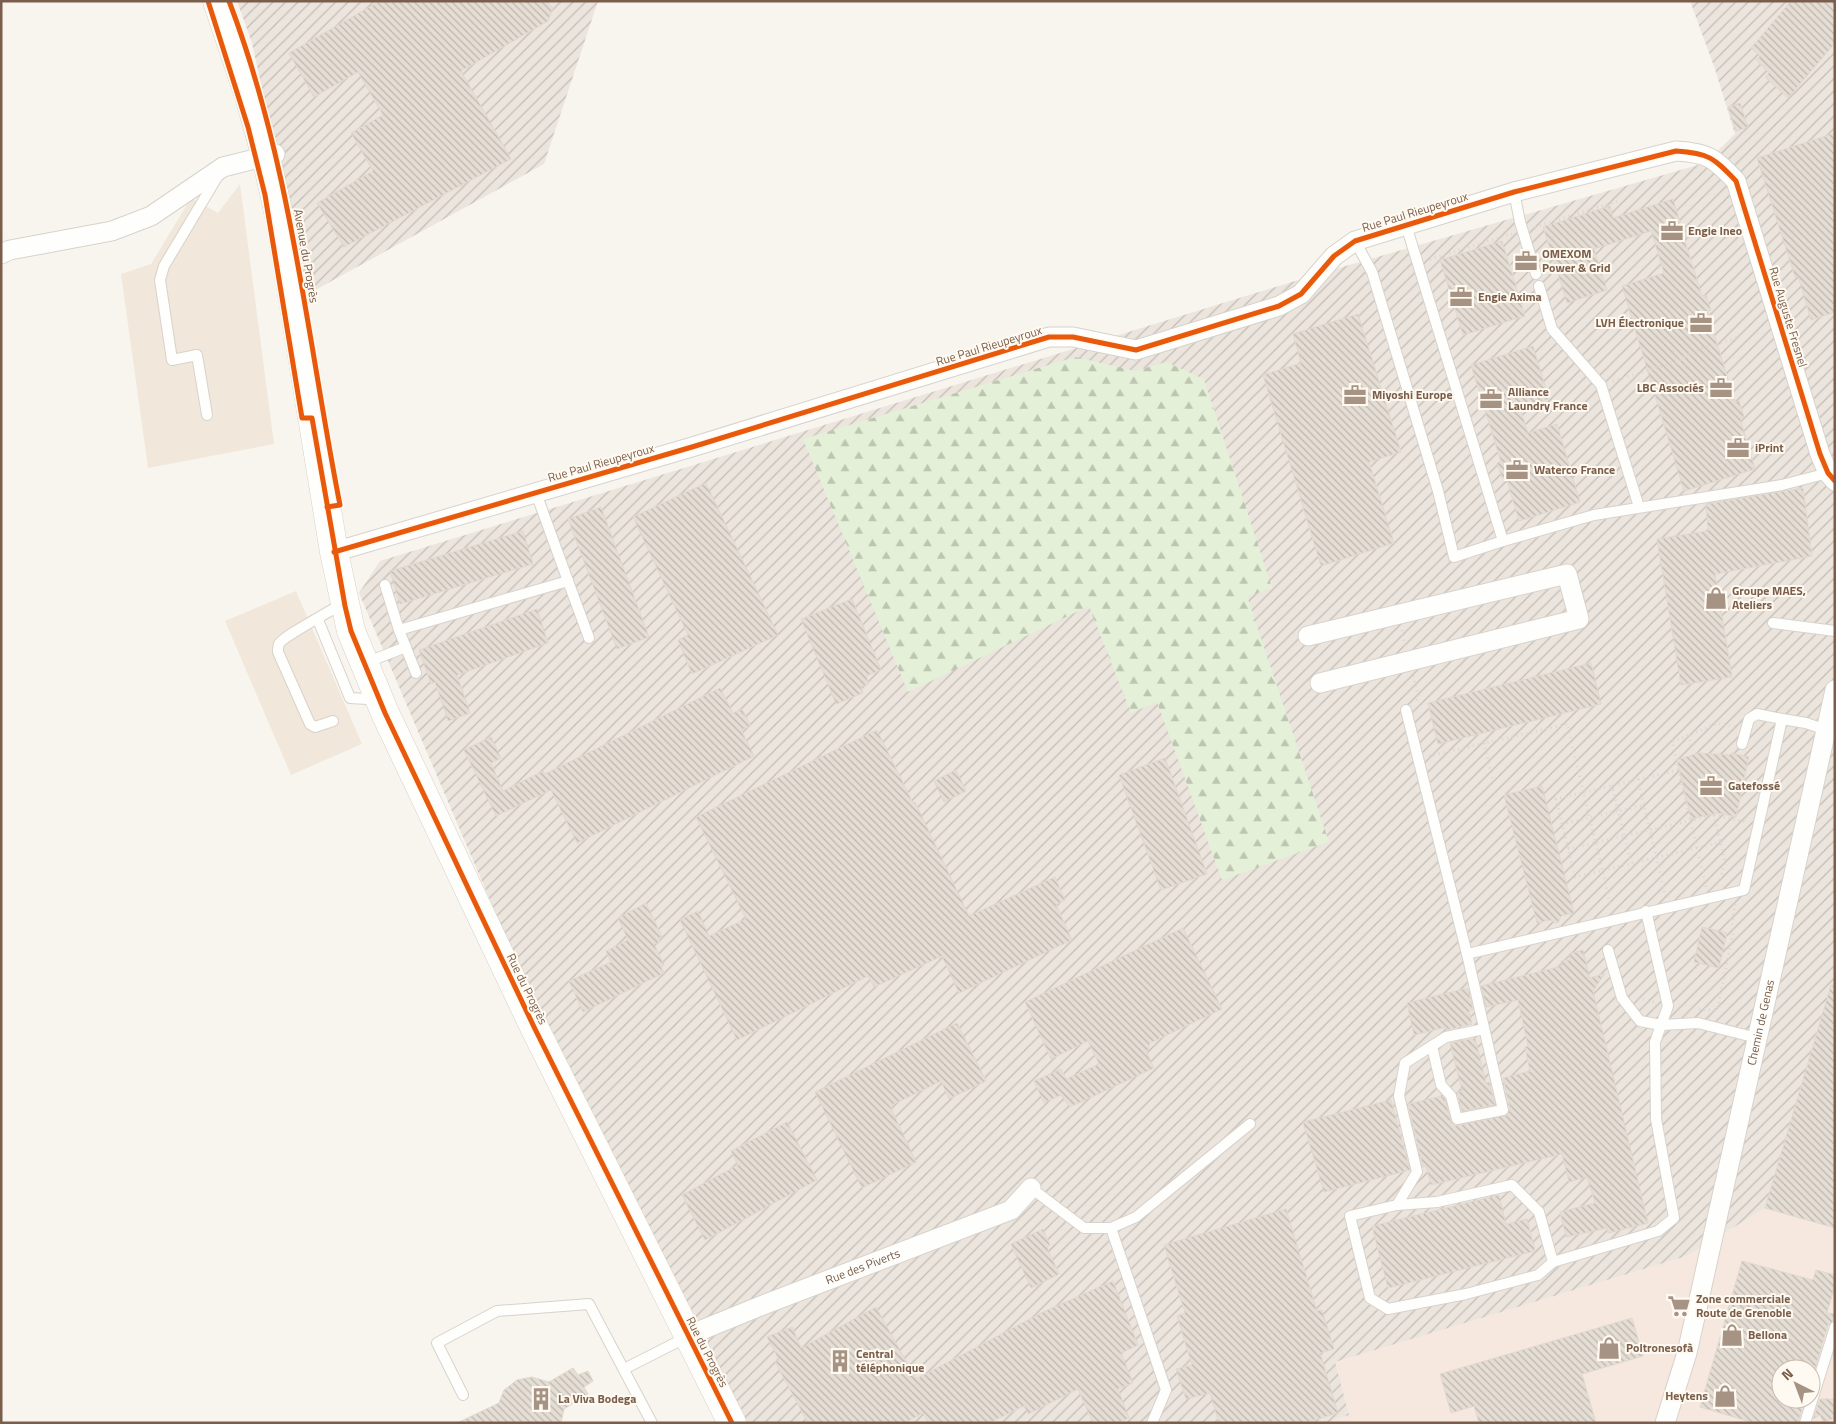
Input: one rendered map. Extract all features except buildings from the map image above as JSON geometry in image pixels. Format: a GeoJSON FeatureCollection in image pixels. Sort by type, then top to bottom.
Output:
{"type":"FeatureCollection","features":[{"type":"Feature","properties":{"kind":"street","name":"Avenue du Progrès"},"geometry":{"type":"LineString","coordinates":[[217,1],[271,156],[281,229],[334,552]]}},
{"type":"Feature","properties":{"kind":"street","name":"Rue Paul Rieupeyroux"},"geometry":{"type":"LineString","coordinates":[[334,552],[536,493],[1049,337],[1073,337],[1136,350],[1270,309],[1301,294],[1334,256],[1355,241],[1514,192],[1676,151],[1700,152],[1717,162]]}},
{"type":"Feature","properties":{"kind":"street"},"geometry":{"type":"LineString","coordinates":[[1,254],[10,250],[120,228],[152,216],[223,167],[271,156]]}},
{"type":"Feature","properties":{"kind":"street","name":"Rue Auguste Fresnel"},"geometry":{"type":"LineString","coordinates":[[1717,162],[1736,181],[1831,477]]}},
{"type":"Feature","properties":{"kind":"street","name":"Rue du Progrès"},"geometry":{"type":"LineString","coordinates":[[334,552],[351,631],[377,695],[531,1020],[732,1423]]}},
{"type":"Feature","properties":{"kind":"street"},"geometry":{"type":"LineString","coordinates":[[1308,636],[1567,574],[1579,619],[1320,683]]}},
{"type":"Feature","properties":{"kind":"street","name":"Chemin de Genas"},"geometry":{"type":"LineString","coordinates":[[1665,1423],[1687,1353],[1757,1038],[1830,732],[1835,690]]}},
{"type":"Feature","properties":{"kind":"street","name":"Rue des Piverts"},"geometry":{"type":"LineString","coordinates":[[688,1336],[763,1305],[1011,1210],[1031,1188]]}},
{"type":"Feature","properties":{"kind":"street","name":"Chemin de Genas"},"geometry":{"type":"LineString","coordinates":[[1678,1423],[1687,1353]]}},
{"type":"Feature","properties":{"kind":"lane"},"geometry":{"type":"LineString","coordinates":[[207,415],[197,355],[172,360],[160,280],[164,266],[223,167]]}},
{"type":"Feature","properties":{"kind":"lane"},"geometry":{"type":"LineString","coordinates":[[1514,192],[1520,222],[1536,274]]}},
{"type":"Feature","properties":{"kind":"lane"},"geometry":{"type":"LineString","coordinates":[[1406,225],[1503,541]]}},
{"type":"Feature","properties":{"kind":"lane"},"geometry":{"type":"LineString","coordinates":[[1355,241],[1372,272],[1438,491],[1454,557],[1594,515],[1831,477]]}},
{"type":"Feature","properties":{"kind":"lane"},"geometry":{"type":"LineString","coordinates":[[1539,286],[1552,329],[1601,385],[1640,507]]}},
{"type":"Feature","properties":{"kind":"lane"},"geometry":{"type":"LineString","coordinates":[[536,493],[589,638]]}},
{"type":"Feature","properties":{"kind":"lane"},"geometry":{"type":"LineString","coordinates":[[399,630],[568,581]]}},
{"type":"Feature","properties":{"kind":"lane"},"geometry":{"type":"LineString","coordinates":[[385,585],[399,630],[416,673]]}},
{"type":"Feature","properties":{"kind":"lane"},"geometry":{"type":"LineString","coordinates":[[333,721],[315,727],[310,724],[278,652],[279,644],[286,636],[318,620],[344,602]]}},
{"type":"Feature","properties":{"kind":"lane"},"geometry":{"type":"LineString","coordinates":[[318,620],[350,698],[367,699],[377,695]]}},
{"type":"Feature","properties":{"kind":"lane"},"geometry":{"type":"LineString","coordinates":[[1773,623],[1830,628],[1835,631]]}},
{"type":"Feature","properties":{"kind":"lane"},"geometry":{"type":"LineString","coordinates":[[364,663],[406,647]]}},
{"type":"Feature","properties":{"kind":"lane"},"geometry":{"type":"LineString","coordinates":[[1406,710],[1467,954],[1503,1110],[1457,1119],[1450,1096],[1441,1085],[1432,1046]]}},
{"type":"Feature","properties":{"kind":"lane"},"geometry":{"type":"LineString","coordinates":[[1742,744],[1749,719],[1757,714],[1806,723],[1830,732]]}},
{"type":"Feature","properties":{"kind":"lane"},"geometry":{"type":"LineString","coordinates":[[1467,954],[1614,918],[1744,890],[1782,719]]}},
{"type":"Feature","properties":{"kind":"lane"},"geometry":{"type":"LineString","coordinates":[[1553,1262],[1539,1212],[1512,1186],[1437,1202],[1397,1205],[1350,1216],[1370,1298],[1388,1309],[1466,1294],[1538,1275],[1553,1262],[1658,1231],[1674,1218],[1656,1119],[1655,1042],[1668,1006],[1646,911]]}},
{"type":"Feature","properties":{"kind":"lane"},"geometry":{"type":"LineString","coordinates":[[1608,950],[1622,998],[1640,1021],[1661,1025],[1698,1023],[1757,1038]]}},
{"type":"Feature","properties":{"kind":"lane"},"geometry":{"type":"LineString","coordinates":[[1397,1205],[1417,1172],[1400,1096],[1405,1062],[1446,1037],[1484,1028]]}},
{"type":"Feature","properties":{"kind":"lane"},"geometry":{"type":"LineString","coordinates":[[1031,1188],[1084,1228],[1111,1228],[1136,1217],[1250,1124]]}},
{"type":"Feature","properties":{"kind":"lane"},"geometry":{"type":"LineString","coordinates":[[1111,1228],[1166,1390],[1152,1423]]}},
{"type":"Feature","properties":{"kind":"lane"},"geometry":{"type":"LineString","coordinates":[[463,1395],[437,1343],[497,1311],[590,1304],[652,1423]]}},
{"type":"Feature","properties":{"kind":"lane"},"geometry":{"type":"LineString","coordinates":[[1806,1423],[1835,1327]]}},
{"type":"Feature","properties":{"kind":"lane"},"geometry":{"type":"LineString","coordinates":[[624,1369],[688,1336]]}},
{"type":"Feature","properties":{"kind":"path"},"geometry":{"type":"LineString","coordinates":[[1601,385],[1676,362],[1699,349],[1737,338]]}},
{"type":"Feature","properties":{"kind":"path"},"geometry":{"type":"LineString","coordinates":[[1709,898],[1672,742],[1718,723],[1746,729]]}},
{"type":"Feature","properties":{"kind":"path"},"geometry":{"type":"LineString","coordinates":[[1418,759],[1567,724],[1614,918]]}},
{"type":"Feature","properties":{"kind":"path"},"geometry":{"type":"LineString","coordinates":[[1689,735],[1692,750]]}},
{"type":"Feature","properties":{"kind":"path"},"geometry":{"type":"LineString","coordinates":[[1484,744],[1493,782]]}},
{"type":"Feature","properties":{"kind":"path"},"geometry":{"type":"LineString","coordinates":[[1678,770],[1556,799],[1575,877],[1721,842]]}},
{"type":"Feature","properties":{"kind":"path"},"geometry":{"type":"LineString","coordinates":[[1638,779],[1668,907]]}},
{"type":"Feature","properties":{"kind":"path"},"geometry":{"type":"LineString","coordinates":[[1612,786],[1631,863]]}},
{"type":"Feature","properties":{"kind":"path"},"geometry":{"type":"LineString","coordinates":[[1562,824],[1644,805]]}},
{"type":"Feature","properties":{"kind":"path"},"geometry":{"type":"LineString","coordinates":[[1568,849],[1714,815],[1759,824]]}},
{"type":"Feature","properties":{"kind":"path"},"geometry":{"type":"LineString","coordinates":[[1616,976],[1623,975],[1630,995],[1668,1006],[1691,1010],[1703,1008],[1717,1010],[1733,933],[1732,921],[1735,904],[1732,900],[1722,902],[1720,895],[1719,888],[1725,861],[1714,815]]}},
{"type":"Feature","properties":{"kind":"shaded area"},"geometry":{"type":"Polygon","coordinates":[[[237,1],[598,1],[544,164],[308,294],[252,43],[237,1]]]}},
{"type":"Feature","properties":{"kind":"shaded area"},"geometry":{"type":"Polygon","coordinates":[[[1690,1],[1835,1],[1835,1228],[1765,1208],[1687,1256],[1335,1362],[1349,1415],[1325,1423],[747,1423],[510,947],[359,593],[380,561],[1318,274],[1705,163],[1735,134],[1715,69],[1690,1]]]}},
{"type":"Feature","properties":{"kind":"shaded area"},"geometry":{"type":"Polygon","coordinates":[[[240,184],[274,444],[148,468],[121,274],[151,264],[191,198],[218,213],[240,184]]]}},
{"type":"Feature","properties":{"kind":"shaded area"},"geometry":{"type":"Polygon","coordinates":[[[296,591],[362,744],[291,775],[225,621],[296,591]]]}},
{"type":"Feature","properties":{"kind":"shaded area","name":"Zone commerciale Route de Grenoble"},"geometry":{"type":"Polygon","coordinates":[[[1765,1208],[1835,1228],[1835,1423],[1325,1423],[1349,1415],[1334,1362],[1687,1256],[1765,1208]]]}},
{"type":"Feature","properties":{"kind":"green space"},"geometry":{"type":"Polygon","coordinates":[[[1075,357],[1135,371],[1166,362],[1204,379],[1272,588],[1247,596],[1329,842],[1222,880],[1157,702],[1131,713],[1089,606],[908,692],[803,439],[1075,357]]]}},
{"type":"Feature","properties":{"kind":"cycle path"},"geometry":{"type":"LineString","coordinates":[[208,1],[248,127],[265,195],[302,418],[312,418],[351,631],[385,713],[535,1029],[732,1423]]}},
{"type":"Feature","properties":{"kind":"cycle path"},"geometry":{"type":"LineString","coordinates":[[229,1],[250,62],[268,124],[283,187],[340,505],[327,507]]}},
{"type":"Feature","properties":{"kind":"cycle path"},"geometry":{"type":"LineString","coordinates":[[334,552],[692,447],[1049,337],[1073,337],[1136,350],[1279,306],[1301,294],[1334,256],[1355,241],[1514,192],[1676,151],[1704,155],[1716,162],[1736,181],[1820,454],[1828,473],[1835,481]]}},
{"type":"Feature","properties":{"kind":"place","name":"Engie Ineo"},"geometry":{"type":"Point","coordinates":[1672,231]}},
{"type":"Feature","properties":{"kind":"place","name":"OMEXOM Power & Grid"},"geometry":{"type":"Point","coordinates":[1526,261]}},
{"type":"Feature","properties":{"kind":"place","name":"Engie Axima"},"geometry":{"type":"Point","coordinates":[1461,297]}},
{"type":"Feature","properties":{"kind":"place","name":"LVH Électronique"},"geometry":{"type":"Point","coordinates":[1701,323]}},
{"type":"Feature","properties":{"kind":"place","name":"LBC Associés"},"geometry":{"type":"Point","coordinates":[1721,388]}},
{"type":"Feature","properties":{"kind":"place","name":"Miyoshi Europe"},"geometry":{"type":"Point","coordinates":[1355,395]}},
{"type":"Feature","properties":{"kind":"place","name":"Alliance Laundry France"},"geometry":{"type":"Point","coordinates":[1491,399]}},
{"type":"Feature","properties":{"kind":"place","name":"iPrint"},"geometry":{"type":"Point","coordinates":[1738,448]}},
{"type":"Feature","properties":{"kind":"place","name":"Waterco France"},"geometry":{"type":"Point","coordinates":[1517,470]}},
{"type":"Feature","properties":{"kind":"place","name":"Groupe MAES, Ateliers"},"geometry":{"type":"Point","coordinates":[1716,598]}},
{"type":"Feature","properties":{"kind":"place","name":"Gatefossé"},"geometry":{"type":"Point","coordinates":[1711,786]}},
{"type":"Feature","properties":{"kind":"place","name":"Zone commerciale Route de Grenoble"},"geometry":{"type":"Point","coordinates":[1679,1306]}},
{"type":"Feature","properties":{"kind":"place","name":"Bellona"},"geometry":{"type":"Point","coordinates":[1732,1335]}},
{"type":"Feature","properties":{"kind":"place","name":"Poltronesofà"},"geometry":{"type":"Point","coordinates":[1609,1348]}},
{"type":"Feature","properties":{"kind":"place","name":"Central téléphonique"},"geometry":{"type":"Point","coordinates":[840,1361]}},
{"type":"Feature","properties":{"kind":"place","name":"Heytens"},"geometry":{"type":"Point","coordinates":[1725,1396]}},
{"type":"Feature","properties":{"kind":"place","name":"La Viva Bodega"},"geometry":{"type":"Point","coordinates":[541,1399]}}]}
